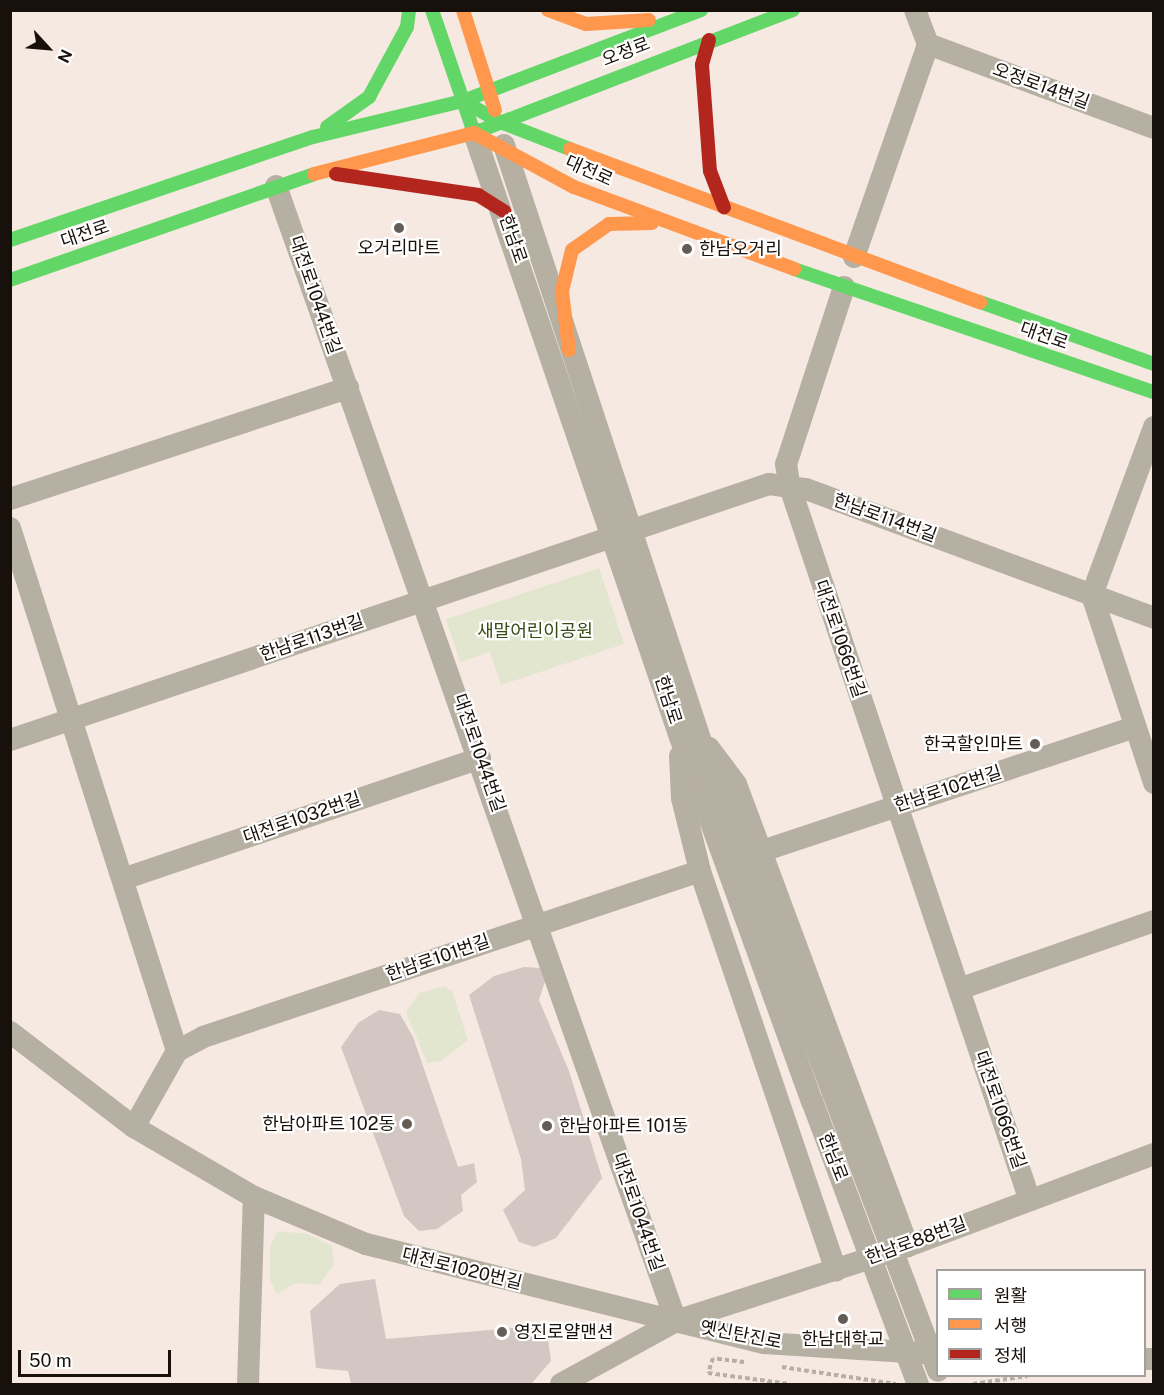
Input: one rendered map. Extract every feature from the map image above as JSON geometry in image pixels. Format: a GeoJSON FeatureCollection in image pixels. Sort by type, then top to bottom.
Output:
{"type":"FeatureCollection","features":[{"type":"Feature","properties":{"kind":"main road"},"geometry":{"type":"LineString","coordinates":[[313,137],[369,97],[407,27],[409,10]]}},
{"type":"Feature","properties":{"kind":"main road","name":"한남로"},"geometry":{"type":"LineString","coordinates":[[432,10],[474,133]]}},
{"type":"Feature","properties":{"kind":"main road","name":"한남로"},"geometry":{"type":"LineString","coordinates":[[463,10],[487,91],[500,122]]}},
{"type":"Feature","properties":{"kind":"main road"},"geometry":{"type":"LineString","coordinates":[[549,10],[586,24],[682,18]]}},
{"type":"Feature","properties":{"kind":"main road","name":"오정로"},"geometry":{"type":"LineString","coordinates":[[463,101],[701,10]]}},
{"type":"Feature","properties":{"kind":"main road","name":"오정로"},"geometry":{"type":"LineString","coordinates":[[474,133],[709,40],[793,10]]}},
{"type":"Feature","properties":{"kind":"main road"},"geometry":{"type":"LineString","coordinates":[[709,40],[702,65],[710,171],[724,207]]}},
{"type":"Feature","properties":{"kind":"main road","name":"대전로"},"geometry":{"type":"LineString","coordinates":[[10,240],[313,137],[463,101],[500,122],[854,257],[1154,364]]}},
{"type":"Feature","properties":{"kind":"main road","name":"대전로"},"geometry":{"type":"LineString","coordinates":[[10,280],[320,172],[474,133],[574,187],[844,287],[1154,392]]}},
{"type":"Feature","properties":{"kind":"main road"},"geometry":{"type":"LineString","coordinates":[[320,172],[478,195],[504,211]]}},
{"type":"Feature","properties":{"kind":"main road"},"geometry":{"type":"LineString","coordinates":[[569,350],[562,291],[572,250],[609,224],[670,223]]}},
{"type":"Feature","properties":{"kind":"street"},"geometry":{"type":"LineString","coordinates":[[854,257],[928,44],[915,10]]}},
{"type":"Feature","properties":{"kind":"street","name":"오정로14번길"},"geometry":{"type":"LineString","coordinates":[[928,44],[1154,128]]}},
{"type":"Feature","properties":{"kind":"street","name":"한남로"},"geometry":{"type":"LineString","coordinates":[[500,122],[505,148],[689,735],[812,1101],[918,1384]]}},
{"type":"Feature","properties":{"kind":"street","name":"한남로"},"geometry":{"type":"LineString","coordinates":[[474,133],[624,532]]}},
{"type":"Feature","properties":{"kind":"street","name":"대전로1044번길"},"geometry":{"type":"LineString","coordinates":[[276,186],[426,600],[676,1321]]}},
{"type":"Feature","properties":{"kind":"street","name":"대전로1066번길"},"geometry":{"type":"LineString","coordinates":[[844,287],[786,464],[789,484],[1029,1198]]}},
{"type":"Feature","properties":{"kind":"street"},"geometry":{"type":"LineString","coordinates":[[10,499],[348,388]]}},
{"type":"Feature","properties":{"kind":"street"},"geometry":{"type":"LineString","coordinates":[[1154,427],[1092,595],[1154,783]]}},
{"type":"Feature","properties":{"kind":"street","name":"한남로114번길"},"geometry":{"type":"LineString","coordinates":[[624,532],[769,484],[789,484],[1154,618]]}},
{"type":"Feature","properties":{"kind":"street"},"geometry":{"type":"LineString","coordinates":[[10,528],[73,719],[177,1052],[134,1127]]}},
{"type":"Feature","properties":{"kind":"street","name":"한남로113번길"},"geometry":{"type":"LineString","coordinates":[[10,740],[624,532]]}},
{"type":"Feature","properties":{"kind":"street","name":"한남로102번길"},"geometry":{"type":"LineString","coordinates":[[762,850],[1135,727]]}},
{"type":"Feature","properties":{"kind":"street"},"geometry":{"type":"LineString","coordinates":[[689,735],[736,784],[908,1246]]}},
{"type":"Feature","properties":{"kind":"street"},"geometry":{"type":"LineString","coordinates":[[689,735],[682,798],[700,871],[836,1270]]}},
{"type":"Feature","properties":{"kind":"street","name":"한남로"},"geometry":{"type":"LineString","coordinates":[[689,735],[833,1093],[936,1366]]}},
{"type":"Feature","properties":{"kind":"street","name":"대전로1032번길"},"geometry":{"type":"LineString","coordinates":[[123,879],[480,758]]}},
{"type":"Feature","properties":{"kind":"street","name":"한남로101번길"},"geometry":{"type":"LineString","coordinates":[[177,1052],[203,1037],[700,871]]}},
{"type":"Feature","properties":{"kind":"street"},"geometry":{"type":"LineString","coordinates":[[959,989],[1154,921]]}},
{"type":"Feature","properties":{"kind":"street","name":"대전로1020번길"},"geometry":{"type":"LineString","coordinates":[[13,1040],[134,1127],[254,1197],[366,1244],[676,1321]]}},
{"type":"Feature","properties":{"kind":"street","name":"한남로88번길"},"geometry":{"type":"LineString","coordinates":[[676,1321],[908,1246],[1029,1198],[1154,1155]]}},
{"type":"Feature","properties":{"kind":"street"},"geometry":{"type":"LineString","coordinates":[[248,1384],[254,1197]]}},
{"type":"Feature","properties":{"kind":"street","name":"옛신탄진로"},"geometry":{"type":"LineString","coordinates":[[561,1384],[676,1321],[764,1343],[936,1354]]}},
{"type":"Feature","properties":{"kind":"path"},"geometry":{"type":"LineString","coordinates":[[757,1364],[713,1358],[707,1364],[708,1373],[789,1384]]}},
{"type":"Feature","properties":{"kind":"path"},"geometry":{"type":"LineString","coordinates":[[780,1367],[897,1384]]}},
{"type":"Feature","properties":{"kind":"path"},"geometry":{"type":"LineString","coordinates":[[973,1384],[1020,1377]]}},
{"type":"Feature","properties":{"kind":"green space","name":"새말어린이공원"},"geometry":{"type":"Polygon","coordinates":[[[599,568],[624,644],[501,685],[490,652],[460,662],[446,619],[599,568]]]}},
{"type":"Feature","properties":{"kind":"green space"},"geometry":{"type":"Polygon","coordinates":[[[444,986],[452,991],[468,1040],[441,1061],[427,1063],[406,1012],[419,993],[444,986]]]}},
{"type":"Feature","properties":{"kind":"green space"},"geometry":{"type":"Polygon","coordinates":[[[278,1231],[308,1234],[332,1246],[334,1264],[319,1285],[295,1283],[277,1294],[270,1280],[270,1246],[278,1231]]]}},
{"type":"Feature","properties":{"kind":"building","name":"한남아파트 101동"},"geometry":{"type":"Polygon","coordinates":[[[524,967],[541,968],[545,981],[539,1000],[569,1071],[602,1178],[556,1238],[534,1247],[519,1242],[503,1210],[525,1190],[521,1159],[469,995],[494,976],[524,967]]]}},
{"type":"Feature","properties":{"kind":"building","name":"한남아파트 102동"},"geometry":{"type":"Polygon","coordinates":[[[379,1010],[400,1014],[413,1037],[458,1167],[474,1163],[477,1182],[461,1195],[463,1211],[437,1229],[419,1231],[404,1216],[341,1047],[358,1023],[379,1010]]]}},
{"type":"Feature","properties":{"kind":"building","name":"영진로얄맨션"},"geometry":{"type":"Polygon","coordinates":[[[375,1279],[386,1339],[546,1325],[551,1361],[531,1384],[351,1384],[348,1371],[316,1368],[310,1311],[340,1284],[375,1279]]]}},
{"type":"Feature","properties":{"kind":"traffic: fast"},"geometry":{"type":"LineString","coordinates":[[327,127],[369,97],[407,27],[409,10]]}},
{"type":"Feature","properties":{"kind":"traffic: fast"},"geometry":{"type":"LineString","coordinates":[[432,10],[474,133],[793,10]]}},
{"type":"Feature","properties":{"kind":"traffic: fast"},"geometry":{"type":"LineString","coordinates":[[463,101],[701,10]]}},
{"type":"Feature","properties":{"kind":"traffic: fast"},"geometry":{"type":"LineString","coordinates":[[10,240],[313,137],[463,101],[500,122],[570,149]]}},
{"type":"Feature","properties":{"kind":"traffic: fast"},"geometry":{"type":"LineString","coordinates":[[10,280],[314,174]]}},
{"type":"Feature","properties":{"kind":"traffic: fast"},"geometry":{"type":"LineString","coordinates":[[794,269],[1154,392]]}},
{"type":"Feature","properties":{"kind":"traffic: fast"},"geometry":{"type":"LineString","coordinates":[[980,302],[1154,364]]}},
{"type":"Feature","properties":{"kind":"traffic: slow"},"geometry":{"type":"LineString","coordinates":[[463,10],[495,110]]}},
{"type":"Feature","properties":{"kind":"traffic: slow"},"geometry":{"type":"LineString","coordinates":[[548,10],[586,24],[649,20]]}},
{"type":"Feature","properties":{"kind":"traffic: slow"},"geometry":{"type":"LineString","coordinates":[[314,174],[474,133],[574,187],[794,269]]}},
{"type":"Feature","properties":{"kind":"traffic: slow"},"geometry":{"type":"LineString","coordinates":[[570,149],[980,302]]}},
{"type":"Feature","properties":{"kind":"traffic: slow"},"geometry":{"type":"LineString","coordinates":[[569,350],[562,291],[572,250],[609,224],[652,223]]}},
{"type":"Feature","properties":{"kind":"traffic: jam"},"geometry":{"type":"LineString","coordinates":[[709,40],[702,65],[710,171],[724,207]]}},
{"type":"Feature","properties":{"kind":"traffic: jam"},"geometry":{"type":"LineString","coordinates":[[336,174],[478,195],[504,211]]}},
{"type":"Feature","properties":{"kind":"place","name":"오거리마트"},"geometry":{"type":"Point","coordinates":[399,228]}},
{"type":"Feature","properties":{"kind":"place","name":"한남오거리"},"geometry":{"type":"Point","coordinates":[687,249]}},
{"type":"Feature","properties":{"kind":"place","name":"한국할인마트"},"geometry":{"type":"Point","coordinates":[1035,744]}},
{"type":"Feature","properties":{"kind":"place","name":"한남아파트 102동"},"geometry":{"type":"Point","coordinates":[407,1124]}},
{"type":"Feature","properties":{"kind":"place","name":"한남아파트 101동"},"geometry":{"type":"Point","coordinates":[547,1126]}},
{"type":"Feature","properties":{"kind":"place","name":"한남대학교"},"geometry":{"type":"Point","coordinates":[843,1319]}},
{"type":"Feature","properties":{"kind":"place","name":"영진로얄맨션"},"geometry":{"type":"Point","coordinates":[502,1332]}}]}
